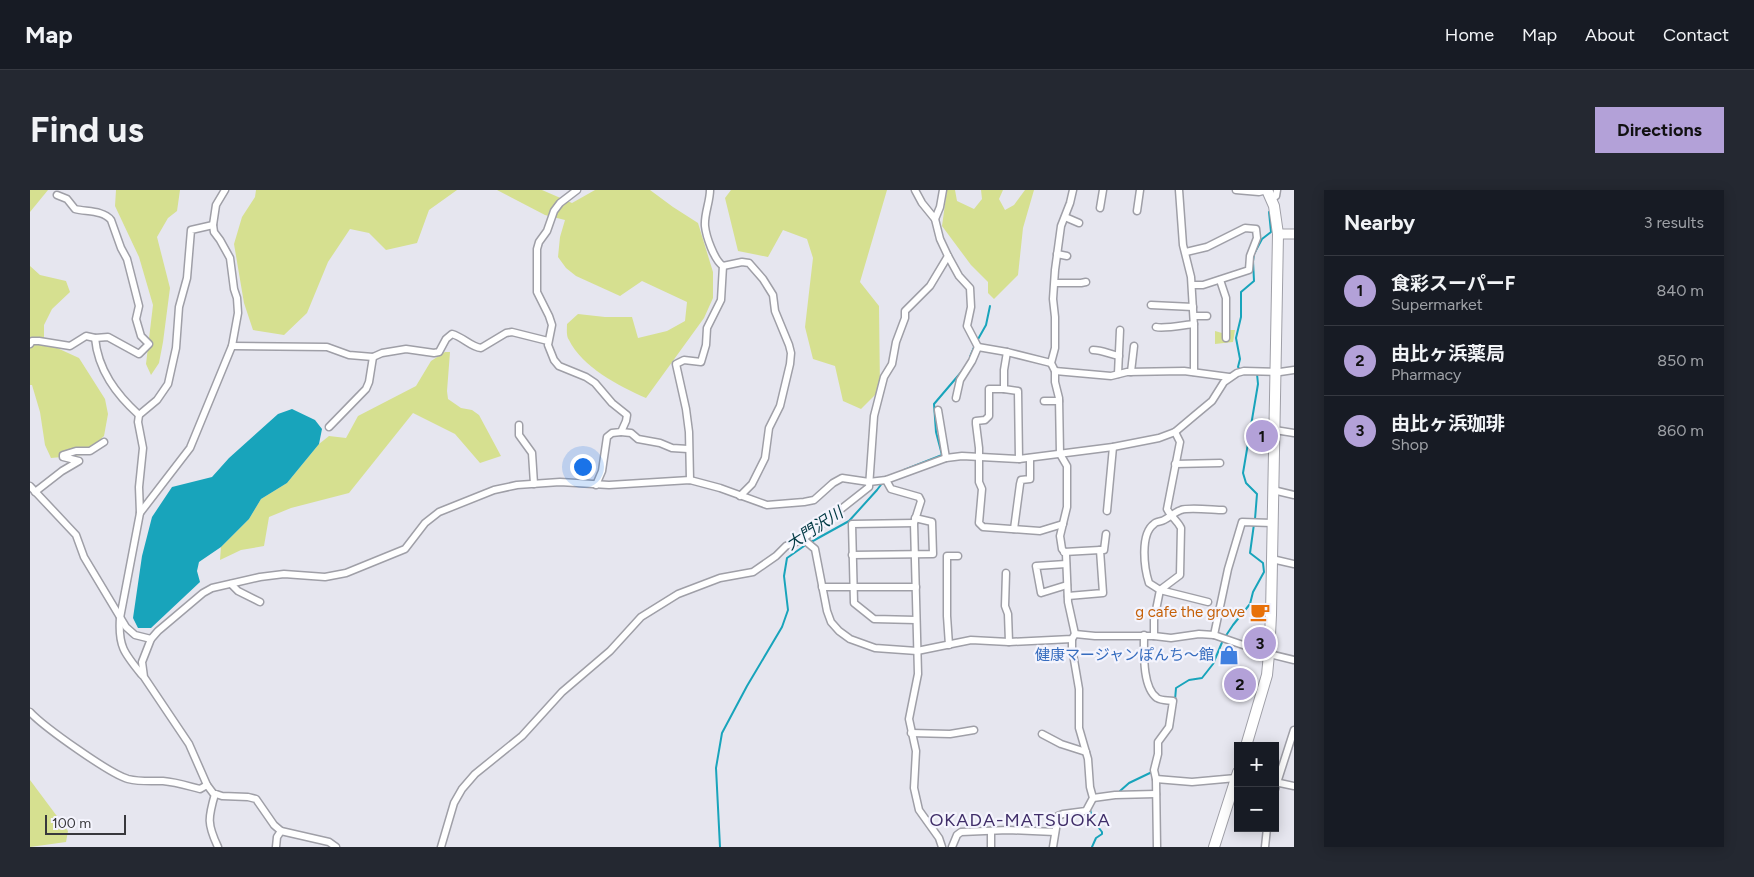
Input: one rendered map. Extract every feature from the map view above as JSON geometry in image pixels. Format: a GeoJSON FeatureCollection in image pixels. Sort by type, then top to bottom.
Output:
{"type":"FeatureCollection","features":[{"type":"Feature","properties":{"kind":"highway"},"geometry":{"type":"LineString","coordinates":[[1247,742],[1267,675],[1270,654],[1278,234],[1275,212],[1268,193]]}},
{"type":"Feature","properties":{"kind":"highway"},"geometry":{"type":"LineString","coordinates":[[1214,847],[1234,784]]}},
{"type":"Feature","properties":{"kind":"main road"},"geometry":{"type":"LineString","coordinates":[[1278,234],[1294,234]]}},
{"type":"Feature","properties":{"kind":"street"},"geometry":{"type":"LineString","coordinates":[[140,513],[190,448],[232,346],[238,304],[230,258],[212,226],[216,205],[225,190]]}},
{"type":"Feature","properties":{"kind":"street"},"geometry":{"type":"LineString","coordinates":[[577,190],[560,203],[554,211],[547,231],[537,249],[536,292],[552,325],[548,345],[554,360],[559,366],[586,377],[595,383],[612,403],[627,415],[621,432]]}},
{"type":"Feature","properties":{"kind":"street"},"geometry":{"type":"LineString","coordinates":[[710,190],[705,227],[714,256],[723,266]]}},
{"type":"Feature","properties":{"kind":"street"},"geometry":{"type":"LineString","coordinates":[[915,190],[922,203],[935,219],[940,239],[948,256],[970,288],[971,307],[967,326],[978,347]]}},
{"type":"Feature","properties":{"kind":"street"},"geometry":{"type":"LineString","coordinates":[[935,219],[940,207],[943,190]]}},
{"type":"Feature","properties":{"kind":"street"},"geometry":{"type":"LineString","coordinates":[[1053,847],[1058,816],[1086,810],[1093,798],[1090,787],[1088,759],[1079,728],[1079,689],[1072,648],[1074,637],[1066,564],[1060,536],[1067,507],[1067,466],[1060,454],[1059,401],[1055,371],[1051,363],[1055,348],[1056,317],[1053,299],[1057,254],[1061,226],[1073,190]]}},
{"type":"Feature","properties":{"kind":"street"},"geometry":{"type":"LineString","coordinates":[[1100,208],[1103,190]]}},
{"type":"Feature","properties":{"kind":"street"},"geometry":{"type":"LineString","coordinates":[[1138,211],[1140,190]]}},
{"type":"Feature","properties":{"kind":"street"},"geometry":{"type":"LineString","coordinates":[[1180,190],[1182,236],[1192,285],[1194,372]]}},
{"type":"Feature","properties":{"kind":"street"},"geometry":{"type":"LineString","coordinates":[[1236,190],[1268,193],[1276,196],[1277,190]]}},
{"type":"Feature","properties":{"kind":"street"},"geometry":{"type":"LineString","coordinates":[[30,344],[32,341],[39,341],[70,346],[86,336],[95,338],[108,337],[136,354],[141,353],[149,344],[141,336],[136,319],[139,306],[127,259],[111,220],[109,217],[93,212],[75,209],[67,199],[57,195]]}},
{"type":"Feature","properties":{"kind":"street"},"geometry":{"type":"LineString","coordinates":[[1065,217],[1080,223]]}},
{"type":"Feature","properties":{"kind":"street"},"geometry":{"type":"LineString","coordinates":[[212,226],[191,230],[186,278],[179,307],[176,348],[168,384],[157,400],[139,415],[138,422],[143,448],[139,487],[140,513],[120,618],[119,634],[127,656],[144,677],[189,744],[209,790],[222,796],[248,797],[256,800],[274,825],[281,831],[329,842],[336,847]]}},
{"type":"Feature","properties":{"kind":"street"},"geometry":{"type":"LineString","coordinates":[[1186,252],[1207,247],[1245,228],[1256,229],[1257,238],[1250,256],[1249,270],[1203,285],[1192,285]]}},
{"type":"Feature","properties":{"kind":"street"},"geometry":{"type":"LineString","coordinates":[[1057,254],[1067,256]]}},
{"type":"Feature","properties":{"kind":"street"},"geometry":{"type":"LineString","coordinates":[[441,847],[454,803],[462,789],[475,774],[522,736],[562,692],[610,651],[642,617],[678,594],[720,578],[753,572],[776,556],[786,546],[808,543],[869,487],[874,416],[884,378],[892,364],[896,342],[905,318],[905,311],[930,286],[948,256]]}},
{"type":"Feature","properties":{"kind":"street"},"geometry":{"type":"LineString","coordinates":[[723,266],[742,262],[750,263],[764,278],[773,295],[775,311],[789,345],[790,353],[790,364],[780,406],[771,420],[769,428],[765,458],[752,484],[740,496]]}},
{"type":"Feature","properties":{"kind":"street"},"geometry":{"type":"LineString","coordinates":[[690,480],[689,432],[676,364],[684,360],[701,362],[706,345],[707,328],[721,300],[723,266]]}},
{"type":"Feature","properties":{"kind":"street"},"geometry":{"type":"LineString","coordinates":[[1220,280],[1226,298],[1226,338]]}},
{"type":"Feature","properties":{"kind":"street"},"geometry":{"type":"LineString","coordinates":[[1055,283],[1081,284],[1086,282]]}},
{"type":"Feature","properties":{"kind":"street"},"geometry":{"type":"LineString","coordinates":[[1151,305],[1193,307]]}},
{"type":"Feature","properties":{"kind":"street"},"geometry":{"type":"LineString","coordinates":[[1194,316],[1207,316]]}},
{"type":"Feature","properties":{"kind":"street"},"geometry":{"type":"LineString","coordinates":[[1156,328],[1194,324]]}},
{"type":"Feature","properties":{"kind":"street"},"geometry":{"type":"LineString","coordinates":[[1118,374],[1120,330]]}},
{"type":"Feature","properties":{"kind":"street"},"geometry":{"type":"LineString","coordinates":[[232,346],[327,346],[349,355],[373,357],[382,353],[406,349],[439,352],[446,339],[452,334],[457,335],[477,348],[482,348],[506,333],[512,332],[548,341]]}},
{"type":"Feature","properties":{"kind":"street"},"geometry":{"type":"LineString","coordinates":[[95,338],[99,360],[111,384],[122,400],[139,415]]}},
{"type":"Feature","properties":{"kind":"street"},"geometry":{"type":"LineString","coordinates":[[1131,372],[1134,346]]}},
{"type":"Feature","properties":{"kind":"street"},"geometry":{"type":"LineString","coordinates":[[978,347],[1051,363]]}},
{"type":"Feature","properties":{"kind":"street"},"geometry":{"type":"LineString","coordinates":[[956,398],[960,380],[978,347]]}},
{"type":"Feature","properties":{"kind":"street"},"geometry":{"type":"LineString","coordinates":[[1093,350],[1102,350],[1106,354],[1119,356]]}},
{"type":"Feature","properties":{"kind":"street"},"geometry":{"type":"LineString","coordinates":[[1004,389],[1004,370],[1007,352]]}},
{"type":"Feature","properties":{"kind":"street"},"geometry":{"type":"LineString","coordinates":[[329,427],[366,389],[373,357]]}},
{"type":"Feature","properties":{"kind":"street"},"geometry":{"type":"LineString","coordinates":[[144,677],[142,662],[151,639],[203,593],[212,588],[260,577],[284,574],[325,577],[346,573],[405,549],[425,523],[439,512],[494,490],[517,485],[560,482],[596,485],[690,480],[767,504],[804,502],[814,500],[833,483],[842,478],[870,482],[886,480],[946,458],[962,456],[1030,458],[1159,438],[1175,432],[1212,401],[1229,377],[1244,371],[1276,372],[1294,370]]}},
{"type":"Feature","properties":{"kind":"street"},"geometry":{"type":"LineString","coordinates":[[1055,371],[1111,376],[1131,372],[1194,372],[1229,377]]}},
{"type":"Feature","properties":{"kind":"street"},"geometry":{"type":"LineString","coordinates":[[1019,459],[1018,390],[989,389],[989,416],[985,420],[976,421],[979,482],[982,489],[979,522],[982,527],[1040,531],[1063,524]]}},
{"type":"Feature","properties":{"kind":"street"},"geometry":{"type":"LineString","coordinates":[[1044,401],[1059,401]]}},
{"type":"Feature","properties":{"kind":"street"},"geometry":{"type":"LineString","coordinates":[[938,410],[946,458]]}},
{"type":"Feature","properties":{"kind":"street"},"geometry":{"type":"LineString","coordinates":[[519,425],[519,435],[532,453],[534,484]]}},
{"type":"Feature","properties":{"kind":"street"},"geometry":{"type":"LineString","coordinates":[[1275,430],[1294,433]]}},
{"type":"Feature","properties":{"kind":"street"},"geometry":{"type":"LineString","coordinates":[[1154,636],[1154,620],[1160,590],[1180,575],[1181,528],[1178,521],[1171,516],[1167,509],[1180,442],[1175,432]]}},
{"type":"Feature","properties":{"kind":"street"},"geometry":{"type":"LineString","coordinates":[[596,485],[602,470],[607,437],[612,433],[631,433],[638,439],[660,443],[672,448],[688,449]]}},
{"type":"Feature","properties":{"kind":"street"},"geometry":{"type":"LineString","coordinates":[[35,492],[62,471],[79,461],[63,457],[63,455],[76,451],[90,451],[104,442]]}},
{"type":"Feature","properties":{"kind":"street"},"geometry":{"type":"LineString","coordinates":[[1107,511],[1113,446]]}},
{"type":"Feature","properties":{"kind":"street"},"geometry":{"type":"LineString","coordinates":[[1014,529],[1021,480],[1030,479],[1030,458]]}},
{"type":"Feature","properties":{"kind":"street"},"geometry":{"type":"LineString","coordinates":[[1175,464],[1220,463]]}},
{"type":"Feature","properties":{"kind":"street"},"geometry":{"type":"LineString","coordinates":[[886,480],[891,489],[919,497],[921,501],[914,521],[917,681],[909,719],[916,751],[914,788],[919,810],[939,838],[942,847]]}},
{"type":"Feature","properties":{"kind":"street"},"geometry":{"type":"LineString","coordinates":[[30,486],[76,535],[84,557],[120,618],[135,635],[151,639]]}},
{"type":"Feature","properties":{"kind":"street"},"geometry":{"type":"LineString","coordinates":[[1273,490],[1294,495]]}},
{"type":"Feature","properties":{"kind":"street"},"geometry":{"type":"LineString","coordinates":[[1208,602],[1160,590],[1149,583],[1144,560],[1146,537],[1154,523],[1164,521],[1182,509],[1223,510]]}},
{"type":"Feature","properties":{"kind":"street"},"geometry":{"type":"LineString","coordinates":[[852,555],[933,554],[932,522],[852,524],[852,555],[852,587],[854,603],[874,619],[916,620]]}},
{"type":"Feature","properties":{"kind":"street"},"geometry":{"type":"LineString","coordinates":[[1214,635],[1228,569],[1242,522],[1273,523]]}},
{"type":"Feature","properties":{"kind":"street"},"geometry":{"type":"LineString","coordinates":[[1064,552],[1104,550],[1106,534]]}},
{"type":"Feature","properties":{"kind":"street"},"geometry":{"type":"LineString","coordinates":[[808,543],[815,549],[827,611],[831,622],[844,635],[875,648],[917,651],[971,640],[1009,642],[1074,637],[1144,635],[1171,638],[1198,634],[1214,635],[1294,660]]}},
{"type":"Feature","properties":{"kind":"street"},"geometry":{"type":"LineString","coordinates":[[1068,596],[1103,593],[1100,550]]}},
{"type":"Feature","properties":{"kind":"street"},"geometry":{"type":"LineString","coordinates":[[949,645],[947,556],[958,556]]}},
{"type":"Feature","properties":{"kind":"street"},"geometry":{"type":"LineString","coordinates":[[1272,559],[1294,564]]}},
{"type":"Feature","properties":{"kind":"street"},"geometry":{"type":"LineString","coordinates":[[1066,564],[1036,566],[1041,593],[1067,585]]}},
{"type":"Feature","properties":{"kind":"street"},"geometry":{"type":"LineString","coordinates":[[1006,573],[1005,606],[1008,614],[1009,642]]}},
{"type":"Feature","properties":{"kind":"street"},"geometry":{"type":"LineString","coordinates":[[232,584],[238,591],[260,602]]}},
{"type":"Feature","properties":{"kind":"street"},"geometry":{"type":"LineString","coordinates":[[822,587],[916,587]]}},
{"type":"Feature","properties":{"kind":"street"},"geometry":{"type":"LineString","coordinates":[[1144,635],[1146,676],[1152,692],[1158,699],[1173,701],[1171,723],[1159,739],[1155,773],[1157,847]]}},
{"type":"Feature","properties":{"kind":"street"},"geometry":{"type":"LineString","coordinates":[[30,712],[39,722],[123,777],[200,789],[207,785]]}},
{"type":"Feature","properties":{"kind":"street"},"geometry":{"type":"LineString","coordinates":[[911,733],[950,734],[974,730]]}},
{"type":"Feature","properties":{"kind":"street"},"geometry":{"type":"LineString","coordinates":[[1279,775],[1294,730]]}},
{"type":"Feature","properties":{"kind":"street"},"geometry":{"type":"LineString","coordinates":[[1042,734],[1061,744],[1086,752]]}},
{"type":"Feature","properties":{"kind":"street"},"geometry":{"type":"LineString","coordinates":[[1155,773],[1205,782],[1234,776]]}},
{"type":"Feature","properties":{"kind":"street"},"geometry":{"type":"LineString","coordinates":[[1279,784],[1294,786]]}},
{"type":"Feature","properties":{"kind":"street"},"geometry":{"type":"LineString","coordinates":[[215,794],[209,820],[211,832],[218,847]]}},
{"type":"Feature","properties":{"kind":"street"},"geometry":{"type":"LineString","coordinates":[[1093,798],[1115,795],[1156,794]]}},
{"type":"Feature","properties":{"kind":"street"},"geometry":{"type":"LineString","coordinates":[[952,847],[957,834],[961,832],[991,830],[1055,832]]}},
{"type":"Feature","properties":{"kind":"street"},"geometry":{"type":"LineString","coordinates":[[991,830],[991,847]]}},
{"type":"Feature","properties":{"kind":"street"},"geometry":{"type":"LineString","coordinates":[[276,847],[277,838],[281,831]]}},
{"type":"Feature","properties":{"kind":"street"},"geometry":{"type":"LineString","coordinates":[[1265,847],[1267,832]]}},
{"type":"Feature","properties":{"kind":"green space"},"geometry":{"type":"Polygon","coordinates":[[[30,190],[48,190],[30,212],[30,190]]]}},
{"type":"Feature","properties":{"kind":"green space"},"geometry":{"type":"Polygon","coordinates":[[[116,190],[180,190],[177,211],[168,218],[157,237],[170,288],[159,363],[151,375],[146,364],[153,305],[139,257],[115,206],[116,190]]]}},
{"type":"Feature","properties":{"kind":"green space"},"geometry":{"type":"Polygon","coordinates":[[[256,190],[457,190],[429,210],[417,243],[386,250],[369,233],[350,229],[328,262],[307,313],[284,335],[253,330],[244,303],[234,244],[242,217],[255,197],[256,190]]]}},
{"type":"Feature","properties":{"kind":"green space"},"geometry":{"type":"Polygon","coordinates":[[[497,190],[542,190],[572,203],[595,190],[650,190],[698,223],[713,272],[713,298],[704,318],[646,398],[602,375],[583,359],[568,338],[567,324],[578,314],[632,317],[638,338],[667,331],[685,321],[687,302],[642,281],[620,296],[576,276],[566,268],[558,257],[560,237],[565,220],[545,215],[497,190]]]}},
{"type":"Feature","properties":{"kind":"green space"},"geometry":{"type":"Polygon","coordinates":[[[731,190],[887,190],[860,282],[879,306],[880,390],[861,409],[843,401],[835,366],[813,359],[805,327],[813,258],[807,239],[783,230],[768,257],[738,251],[725,198],[731,190]]]}},
{"type":"Feature","properties":{"kind":"green space"},"geometry":{"type":"Polygon","coordinates":[[[947,190],[955,190],[957,201],[974,209],[982,199],[981,190],[1003,190],[999,199],[1005,210],[1014,205],[1025,190],[1034,190],[1023,228],[1018,275],[994,299],[988,293],[988,282],[971,265],[942,226],[947,190]]]}},
{"type":"Feature","properties":{"kind":"green space"},"geometry":{"type":"Polygon","coordinates":[[[30,266],[40,275],[66,281],[70,292],[52,309],[44,325],[44,342],[79,358],[105,399],[108,414],[104,436],[83,455],[51,458],[45,445],[40,412],[32,385],[30,385],[30,266]]]}},
{"type":"Feature","properties":{"kind":"green space"},"geometry":{"type":"Polygon","coordinates":[[[1228,330],[1235,330],[1233,342],[1215,344],[1215,331],[1222,333],[1224,338],[1228,330]]]}},
{"type":"Feature","properties":{"kind":"green space"},"geometry":{"type":"Polygon","coordinates":[[[445,352],[450,352],[448,399],[461,408],[472,410],[479,415],[501,456],[480,463],[455,434],[413,413],[349,493],[291,508],[269,517],[264,546],[241,550],[220,560],[221,547],[249,519],[261,499],[287,483],[319,444],[329,436],[346,438],[358,416],[416,386],[431,361],[445,352]]]}},
{"type":"Feature","properties":{"kind":"green space"},"geometry":{"type":"Polygon","coordinates":[[[30,780],[68,831],[66,842],[30,847],[30,780]]]}},
{"type":"Feature","properties":{"kind":"water"},"geometry":{"type":"Polygon","coordinates":[[[292,409],[315,420],[322,429],[319,444],[287,483],[261,499],[249,519],[221,547],[199,562],[197,571],[200,582],[151,628],[138,628],[133,618],[142,556],[152,517],[172,487],[212,477],[229,458],[278,414],[292,409]]]}},
{"type":"Feature","properties":{"kind":"waterway"},"geometry":{"type":"LineString","coordinates":[[1241,371],[1238,367],[1240,359],[1236,338],[1241,317],[1241,292],[1254,281],[1254,254],[1262,239],[1271,232],[1269,212]]}},
{"type":"Feature","properties":{"kind":"waterway","name":"大門沢川"},"geometry":{"type":"LineString","coordinates":[[977,341],[986,325],[990,306]]}},
{"type":"Feature","properties":{"kind":"waterway","name":"大門沢川"},"geometry":{"type":"LineString","coordinates":[[970,357],[975,345]]}},
{"type":"Feature","properties":{"kind":"waterway","name":"大門沢川"},"geometry":{"type":"LineString","coordinates":[[904,470],[942,455],[936,432],[934,404],[963,370]]}},
{"type":"Feature","properties":{"kind":"waterway"},"geometry":{"type":"LineString","coordinates":[[1255,519],[1257,494],[1246,483],[1243,473],[1258,384],[1257,374]]}},
{"type":"Feature","properties":{"kind":"waterway","name":"大門沢川"},"geometry":{"type":"LineString","coordinates":[[811,542],[849,521],[883,482]]}},
{"type":"Feature","properties":{"kind":"waterway"},"geometry":{"type":"LineString","coordinates":[[1175,700],[1176,688],[1189,680],[1202,678],[1213,664],[1223,640],[1250,604],[1253,592],[1264,572],[1263,563],[1250,553],[1254,524]]}},
{"type":"Feature","properties":{"kind":"waterway","name":"大門沢川"},"geometry":{"type":"LineString","coordinates":[[720,847],[716,768],[722,733],[782,627],[788,610],[784,576],[787,558],[807,544]]}},
{"type":"Feature","properties":{"kind":"waterway"},"geometry":{"type":"LineString","coordinates":[[1172,727],[1174,712]]}},
{"type":"Feature","properties":{"kind":"waterway"},"geometry":{"type":"LineString","coordinates":[[1120,791],[1129,783],[1152,772]]}},
{"type":"Feature","properties":{"kind":"waterway"},"geometry":{"type":"LineString","coordinates":[[1090,809],[1092,819],[1102,832],[1096,838],[1092,847]]}},
{"type":"Feature","properties":{"kind":"place","name":"食彩スーパーF"},"geometry":{"type":"Point","coordinates":[1262,436]}},
{"type":"Feature","properties":{"kind":"place","name":"g cafe the grove"},"geometry":{"type":"Point","coordinates":[1260,612]}},
{"type":"Feature","properties":{"kind":"place","name":"由比ヶ浜珈琲"},"geometry":{"type":"Point","coordinates":[1260,643]}},
{"type":"Feature","properties":{"kind":"place","name":"健康マージャンぽんち～館"},"geometry":{"type":"Point","coordinates":[1229,655]}},
{"type":"Feature","properties":{"kind":"place","name":"由比ヶ浜薬局"},"geometry":{"type":"Point","coordinates":[1240,684]}},
{"type":"Feature","properties":{"kind":"district","name":"OKADA-MATSUOKA"},"geometry":{"type":"Point","coordinates":[1020,820]}}]}
